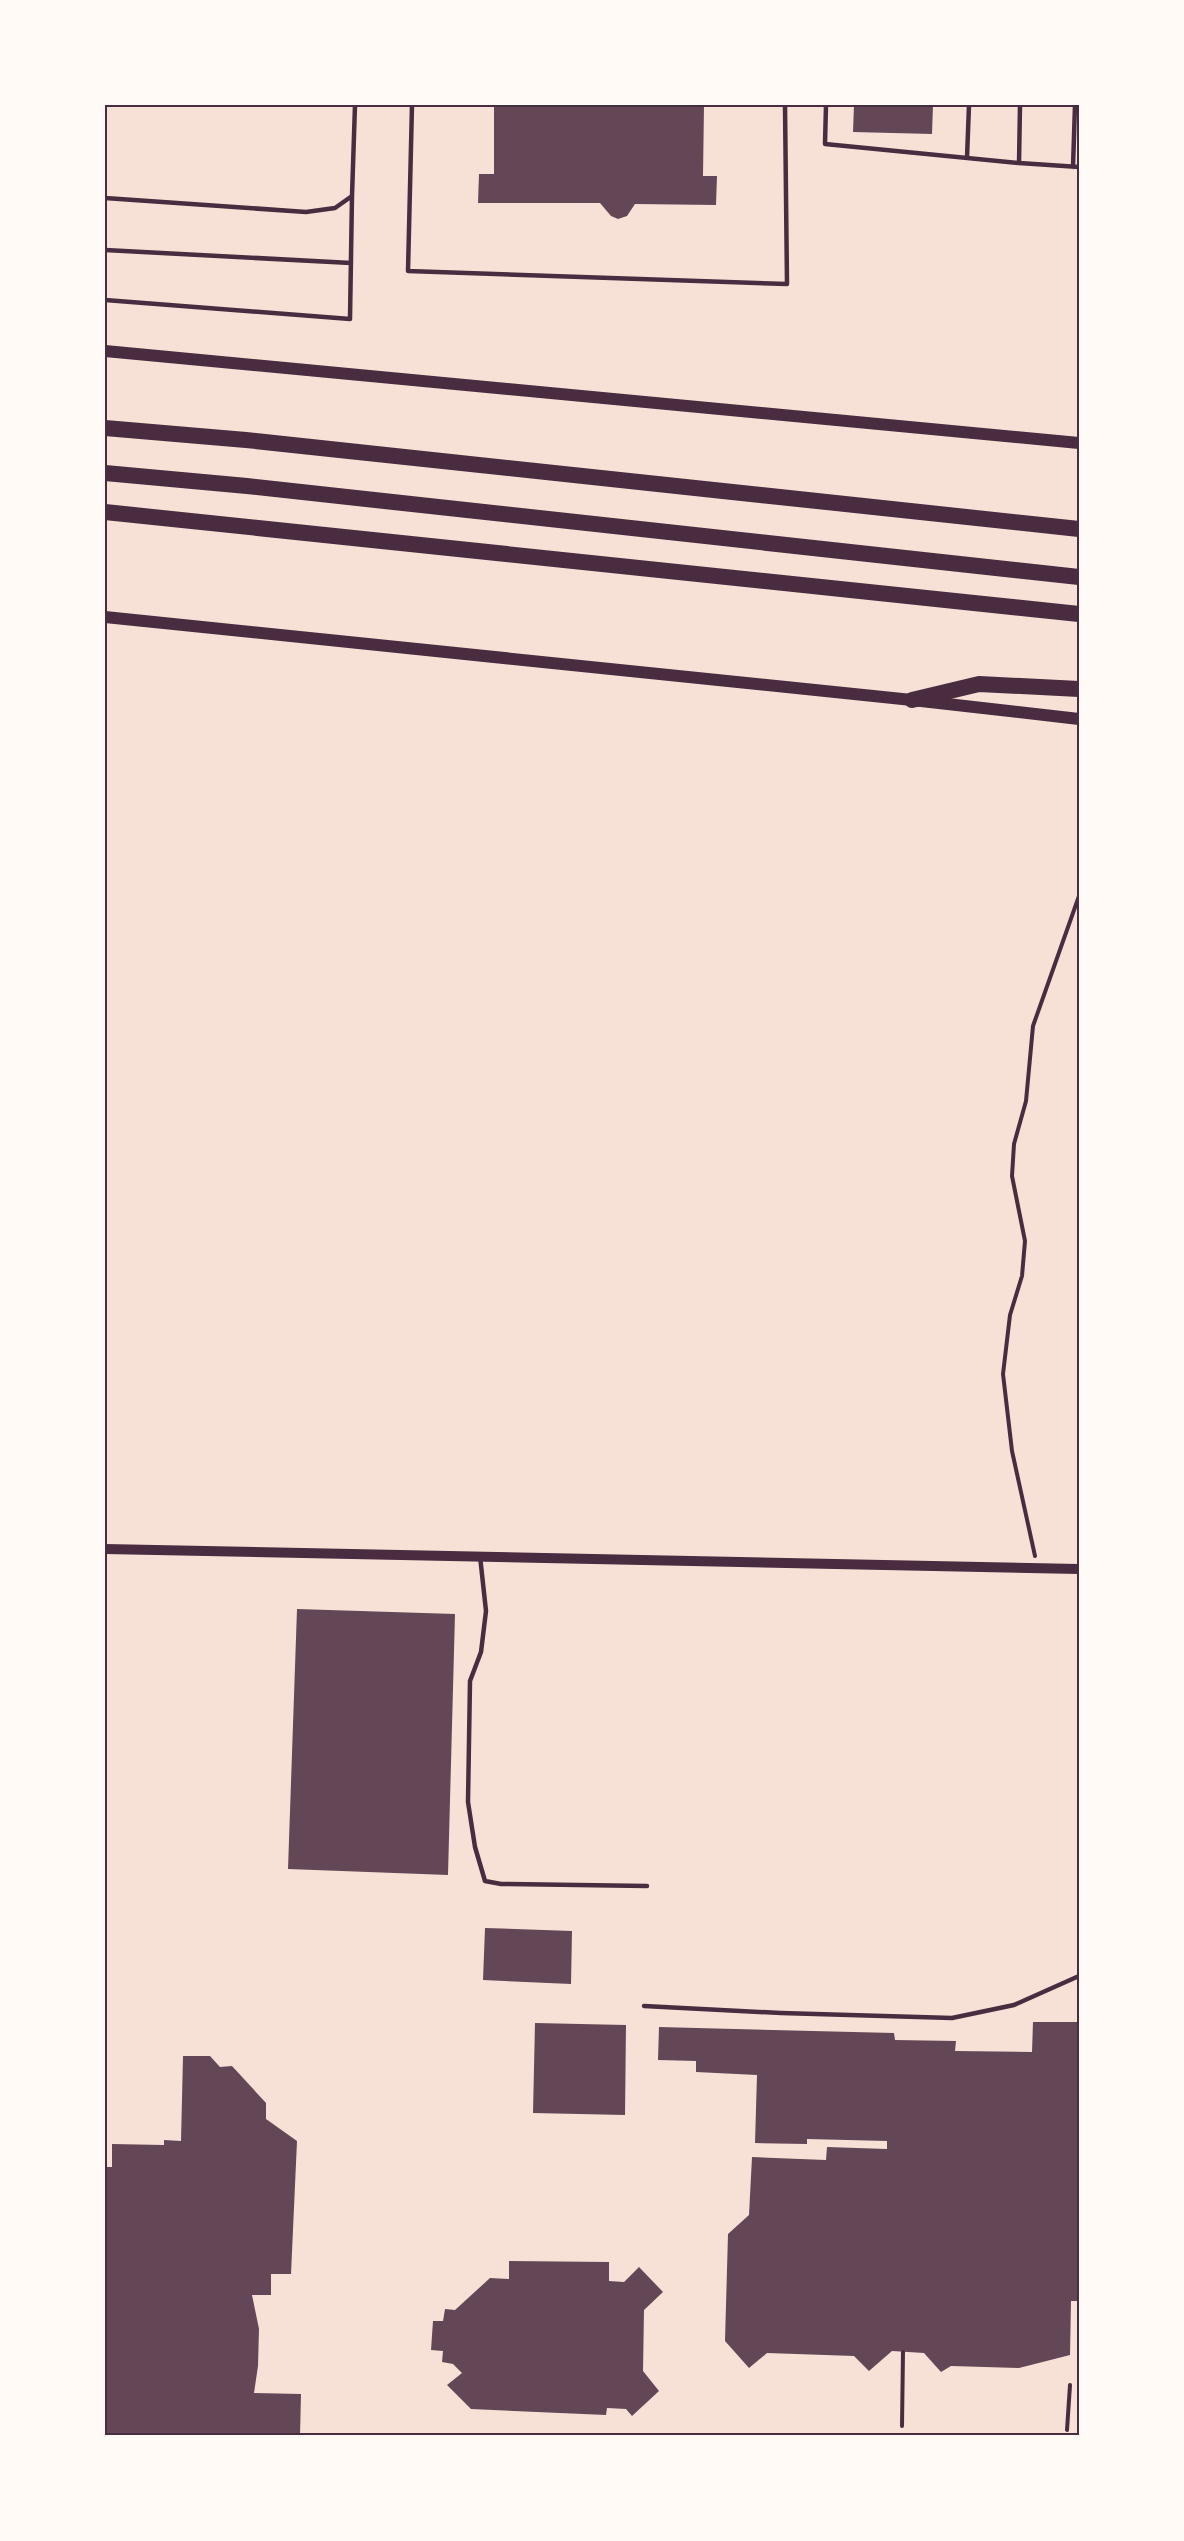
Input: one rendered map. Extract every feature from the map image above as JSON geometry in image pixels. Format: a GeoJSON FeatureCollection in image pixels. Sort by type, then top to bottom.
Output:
{"type":"FeatureCollection","features":[{"type":"Feature","properties":{"kind":"highway"},"geometry":{"type":"LineString","coordinates":[[105,428],[246,440],[1079,530]]}},
{"type":"Feature","properties":{"kind":"highway"},"geometry":{"type":"LineString","coordinates":[[105,473],[247,486],[1079,577]]}},
{"type":"Feature","properties":{"kind":"highway"},"geometry":{"type":"LineString","coordinates":[[105,512],[1079,614]]}},
{"type":"Feature","properties":{"kind":"highway"},"geometry":{"type":"LineString","coordinates":[[912,700],[980,684],[1079,688]]}},
{"type":"Feature","properties":{"kind":"main road"},"geometry":{"type":"LineString","coordinates":[[105,351],[1079,443]]}},
{"type":"Feature","properties":{"kind":"main road"},"geometry":{"type":"LineString","coordinates":[[105,616],[1079,719]]}},
{"type":"Feature","properties":{"kind":"street"},"geometry":{"type":"LineString","coordinates":[[105,1550],[1079,1569]]}},
{"type":"Feature","properties":{"kind":"lane"},"geometry":{"type":"LineString","coordinates":[[105,300],[350,319],[355,105]]}},
{"type":"Feature","properties":{"kind":"lane"},"geometry":{"type":"LineString","coordinates":[[412,105],[408,271],[787,284],[786,105]]}},
{"type":"Feature","properties":{"kind":"lane"},"geometry":{"type":"LineString","coordinates":[[826,105],[825,144],[1079,167]]}},
{"type":"Feature","properties":{"kind":"lane"},"geometry":{"type":"LineString","coordinates":[[967,158],[969,105]]}},
{"type":"Feature","properties":{"kind":"lane"},"geometry":{"type":"LineString","coordinates":[[1019,163],[1020,105]]}},
{"type":"Feature","properties":{"kind":"lane"},"geometry":{"type":"LineString","coordinates":[[1073,167],[1075,105]]}},
{"type":"Feature","properties":{"kind":"lane"},"geometry":{"type":"LineString","coordinates":[[105,198],[306,212],[335,208],[352,196]]}},
{"type":"Feature","properties":{"kind":"lane"},"geometry":{"type":"LineString","coordinates":[[105,250],[351,263]]}},
{"type":"Feature","properties":{"kind":"lane"},"geometry":{"type":"LineString","coordinates":[[480,1556],[486,1611],[481,1652],[470,1682],[468,1802],[475,1848],[485,1881],[501,1884],[647,1886]]}},
{"type":"Feature","properties":{"kind":"lane"},"geometry":{"type":"LineString","coordinates":[[644,2006],[952,2018],[1014,2005],[1079,1976]]}},
{"type":"Feature","properties":{"kind":"path"},"geometry":{"type":"LineString","coordinates":[[1038,1568],[1012,1451],[1003,1374],[1010,1315],[1022,1276],[1025,1241],[1012,1176],[1014,1144],[1026,1101],[1033,1026],[1079,896]]}},
{"type":"Feature","properties":{"kind":"path"},"geometry":{"type":"LineString","coordinates":[[902,2426],[903,2352]]}},
{"type":"Feature","properties":{"kind":"path"},"geometry":{"type":"LineString","coordinates":[[1067,2430],[1070,2385]]}},
{"type":"Feature","properties":{"kind":"building"},"geometry":{"type":"Polygon","coordinates":[[[494,105],[704,105],[703,176],[717,176],[716,205],[635,204],[627,216],[618,219],[611,216],[600,203],[478,203],[479,174],[494,174],[494,105]]]}},
{"type":"Feature","properties":{"kind":"building"},"geometry":{"type":"Polygon","coordinates":[[[854,105],[933,105],[932,134],[853,132],[854,105]]]}},
{"type":"Feature","properties":{"kind":"building"},"geometry":{"type":"Polygon","coordinates":[[[297,1609],[455,1614],[448,1875],[288,1869],[297,1609]]]}},
{"type":"Feature","properties":{"kind":"building"},"geometry":{"type":"Polygon","coordinates":[[[485,1928],[572,1931],[571,1984],[483,1980],[485,1928]]]}},
{"type":"Feature","properties":{"kind":"building"},"geometry":{"type":"Polygon","coordinates":[[[1033,2022],[1079,2022],[1079,2301],[1071,2301],[1070,2355],[1019,2368],[951,2366],[941,2372],[924,2353],[892,2351],[869,2371],[854,2356],[767,2353],[749,2368],[725,2341],[728,2234],[749,2215],[752,2157],[826,2160],[827,2147],[887,2149],[887,2141],[807,2139],[807,2144],[755,2143],[757,2075],[696,2072],[696,2061],[658,2060],[659,2027],[894,2033],[895,2040],[956,2041],[955,2051],[1032,2052],[1033,2022]]]}},
{"type":"Feature","properties":{"kind":"building"},"geometry":{"type":"Polygon","coordinates":[[[535,2023],[626,2025],[625,2115],[533,2113],[535,2023]]]}},
{"type":"Feature","properties":{"kind":"building"},"geometry":{"type":"Polygon","coordinates":[[[183,2056],[210,2056],[220,2067],[232,2066],[266,2103],[266,2119],[297,2141],[291,2274],[271,2274],[271,2295],[252,2295],[259,2329],[258,2366],[254,2393],[301,2394],[300,2436],[105,2436],[105,2167],[112,2167],[112,2144],[164,2145],[164,2140],[181,2141],[183,2056]]]}},
{"type":"Feature","properties":{"kind":"building"},"geometry":{"type":"Polygon","coordinates":[[[509,2261],[609,2262],[609,2281],[624,2282],[639,2267],[663,2292],[644,2310],[643,2371],[659,2391],[632,2416],[626,2409],[607,2408],[606,2415],[471,2409],[447,2385],[462,2373],[453,2364],[442,2362],[443,2351],[431,2350],[433,2321],[443,2321],[445,2309],[455,2310],[490,2278],[509,2279],[509,2261]]]}}]}
